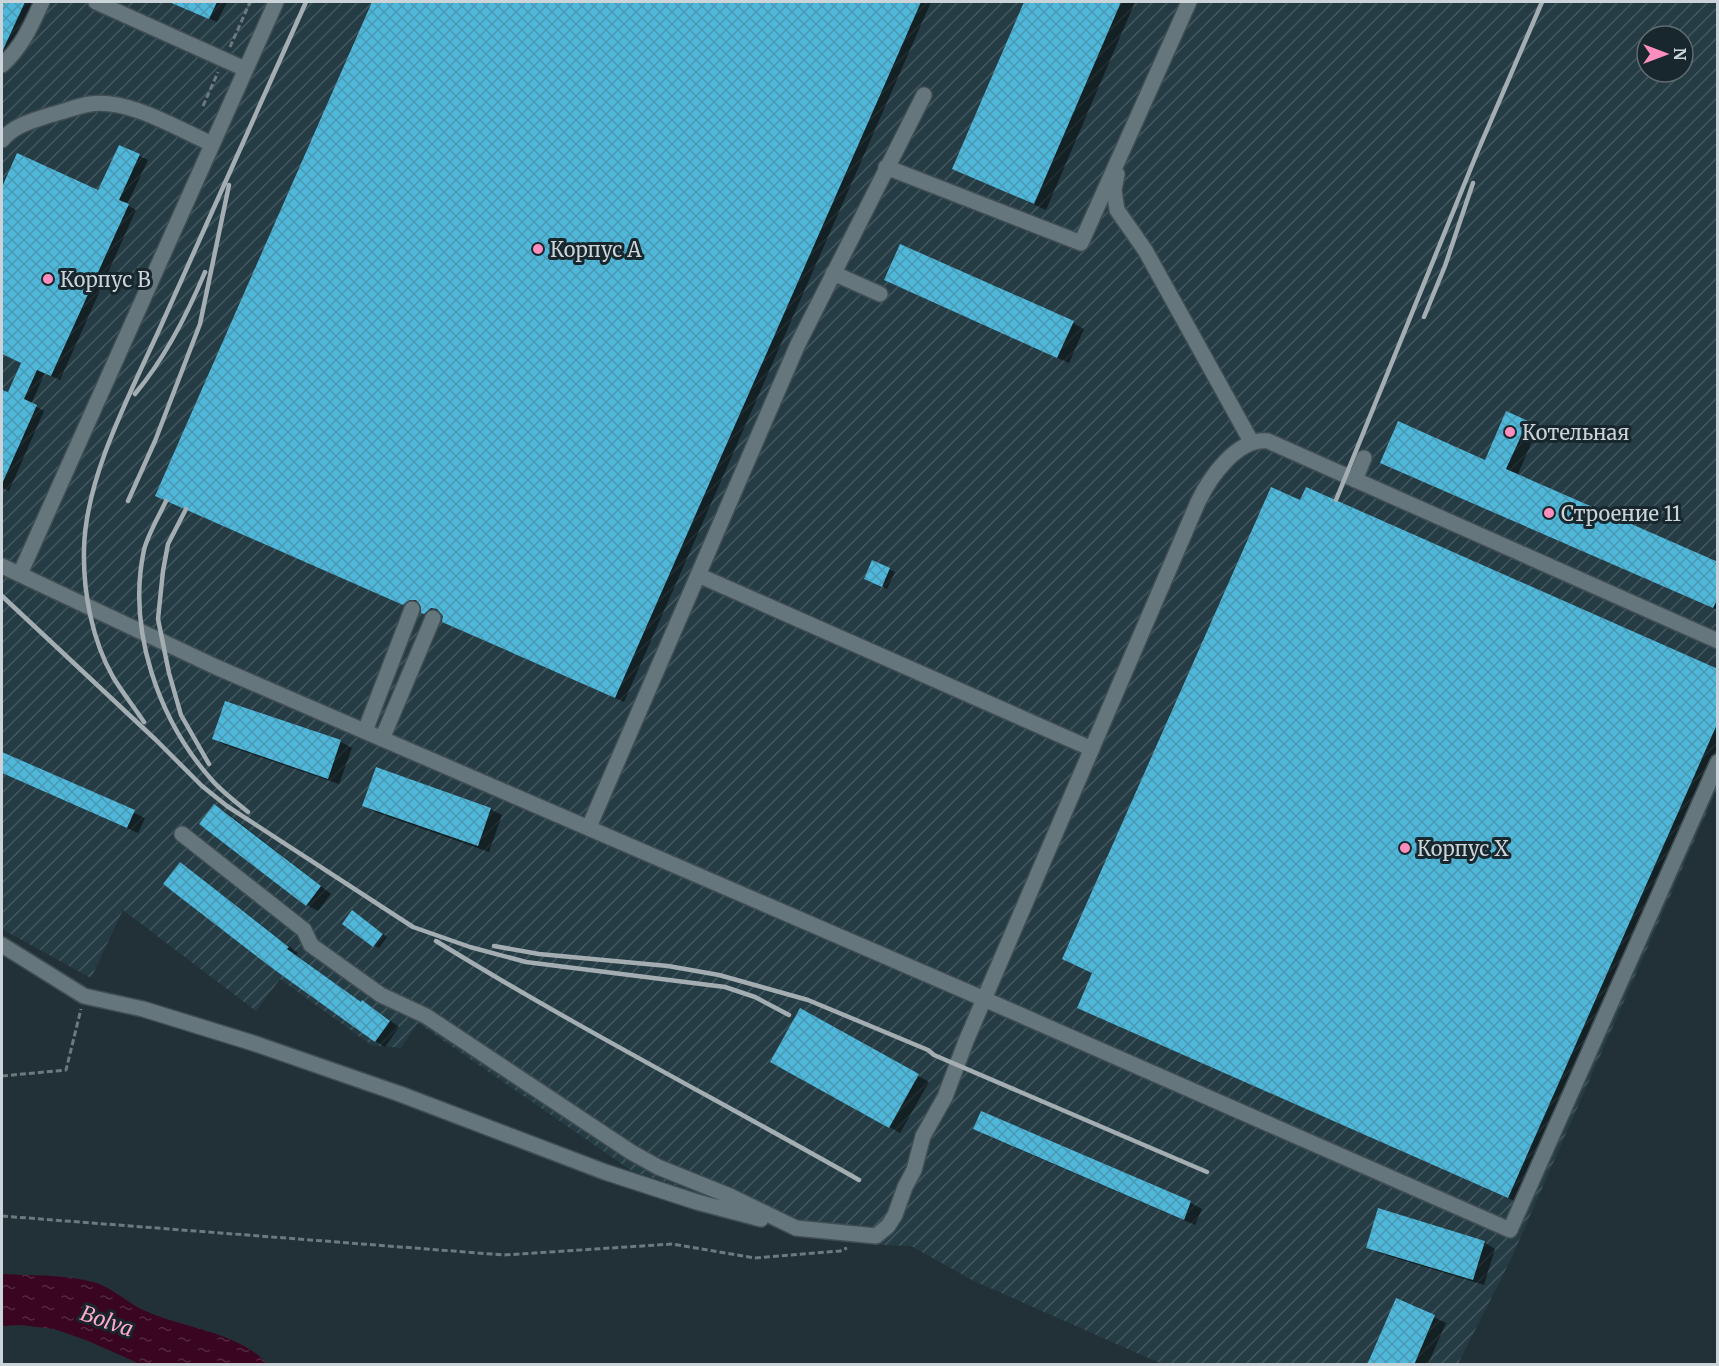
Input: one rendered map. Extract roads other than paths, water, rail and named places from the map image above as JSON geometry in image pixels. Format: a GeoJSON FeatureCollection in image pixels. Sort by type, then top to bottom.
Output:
{"type":"FeatureCollection","features":[{"type":"Feature","properties":{"kind":"lane"},"geometry":{"type":"LineString","coordinates":[[2,65],[14,54],[25,38],[42,2]]}},
{"type":"Feature","properties":{"kind":"lane"},"geometry":{"type":"LineString","coordinates":[[96,2],[245,69]]}},
{"type":"Feature","properties":{"kind":"lane"},"geometry":{"type":"LineString","coordinates":[[20,574],[276,2]]}},
{"type":"Feature","properties":{"kind":"lane"},"geometry":{"type":"LineString","coordinates":[[886,167],[1081,243],[1189,2]]}},
{"type":"Feature","properties":{"kind":"lane"},"geometry":{"type":"LineString","coordinates":[[589,827],[798,344],[924,95]]}},
{"type":"Feature","properties":{"kind":"lane"},"geometry":{"type":"LineString","coordinates":[[2,140],[7,133],[22,123],[91,104],[111,105],[138,111],[212,144]]}},
{"type":"Feature","properties":{"kind":"lane"},"geometry":{"type":"LineString","coordinates":[[1121,153],[1114,190],[1117,210],[1145,250],[1252,443]]}},
{"type":"Feature","properties":{"kind":"lane"},"geometry":{"type":"LineString","coordinates":[[833,273],[880,294]]}},
{"type":"Feature","properties":{"kind":"lane"},"geometry":{"type":"LineString","coordinates":[[2,945],[84,996],[143,1009],[253,1043],[400,1094],[604,1172],[697,1202],[796,1228],[876,1236],[888,1227],[914,1170],[923,1136],[945,1097],[984,999],[1207,483],[1221,465],[1252,443],[1258,440],[1268,441],[1718,641]]}},
{"type":"Feature","properties":{"kind":"lane"},"geometry":{"type":"LineString","coordinates":[[1355,480],[1364,458]]}},
{"type":"Feature","properties":{"kind":"lane"},"geometry":{"type":"LineString","coordinates":[[2,566],[216,667],[589,827],[1510,1230],[1718,762]]}},
{"type":"Feature","properties":{"kind":"lane"},"geometry":{"type":"LineString","coordinates":[[698,575],[1092,749]]}},
{"type":"Feature","properties":{"kind":"lane"},"geometry":{"type":"LineString","coordinates":[[365,731],[412,609]]}},
{"type":"Feature","properties":{"kind":"lane"},"geometry":{"type":"LineString","coordinates":[[382,738],[433,618]]}},
{"type":"Feature","properties":{"kind":"lane"},"geometry":{"type":"LineString","coordinates":[[182,834],[304,930],[311,945],[381,994],[426,1016],[631,1152],[658,1167],[730,1196],[796,1228]]}},
{"type":"Feature","properties":{"kind":"water","name":"Bolva"},"geometry":{"type":"Polygon","coordinates":[[[2,1274],[82,1279],[100,1284],[141,1309],[241,1344],[256,1353],[267,1364],[140,1364],[86,1340],[54,1329],[20,1325],[2,1326],[2,1274]]]}},
{"type":"Feature","properties":{"kind":"railway"},"geometry":{"type":"LineString","coordinates":[[144,722],[106,663],[90,615],[85,582],[84,550],[86,522],[92,494],[123,408],[306,2]]}},
{"type":"Feature","properties":{"kind":"railway"},"geometry":{"type":"LineString","coordinates":[[1336,500],[1477,153],[1542,2]]}},
{"type":"Feature","properties":{"kind":"railway"},"geometry":{"type":"LineString","coordinates":[[1424,317],[1445,266],[1473,183]]}},
{"type":"Feature","properties":{"kind":"railway"},"geometry":{"type":"LineString","coordinates":[[128,501],[155,441],[200,324],[229,185]]}},
{"type":"Feature","properties":{"kind":"railway"},"geometry":{"type":"LineString","coordinates":[[135,394],[156,366],[174,336],[205,272]]}},
{"type":"Feature","properties":{"kind":"railway"},"geometry":{"type":"LineString","coordinates":[[166,501],[144,550],[140,580],[140,611],[151,672],[162,701],[192,755],[215,783],[248,812]]}},
{"type":"Feature","properties":{"kind":"railway"},"geometry":{"type":"LineString","coordinates":[[186,509],[168,544],[158,619],[169,673],[181,715],[209,764]]}},
{"type":"Feature","properties":{"kind":"railway"},"geometry":{"type":"LineString","coordinates":[[2,596],[202,786],[227,806],[413,927],[470,947],[526,962],[725,987],[755,997],[789,1015]]}},
{"type":"Feature","properties":{"kind":"railway"},"geometry":{"type":"LineString","coordinates":[[436,941],[593,1033],[859,1180]]}},
{"type":"Feature","properties":{"kind":"railway"},"geometry":{"type":"LineString","coordinates":[[494,946],[539,954],[668,966],[719,975],[808,1000],[1207,1172]]}},
{"type":"Feature","properties":{"kind":"place","name":"Корпус А"},"geometry":{"type":"Point","coordinates":[538,249]}},
{"type":"Feature","properties":{"kind":"place","name":"Корпус В"},"geometry":{"type":"Point","coordinates":[48,279]}},
{"type":"Feature","properties":{"kind":"place","name":"Котельная"},"geometry":{"type":"Point","coordinates":[1510,432]}},
{"type":"Feature","properties":{"kind":"place","name":"Строение 11"},"geometry":{"type":"Point","coordinates":[1549,513]}},
{"type":"Feature","properties":{"kind":"place","name":"Корпус Х"},"geometry":{"type":"Point","coordinates":[1405,848]}}]}
